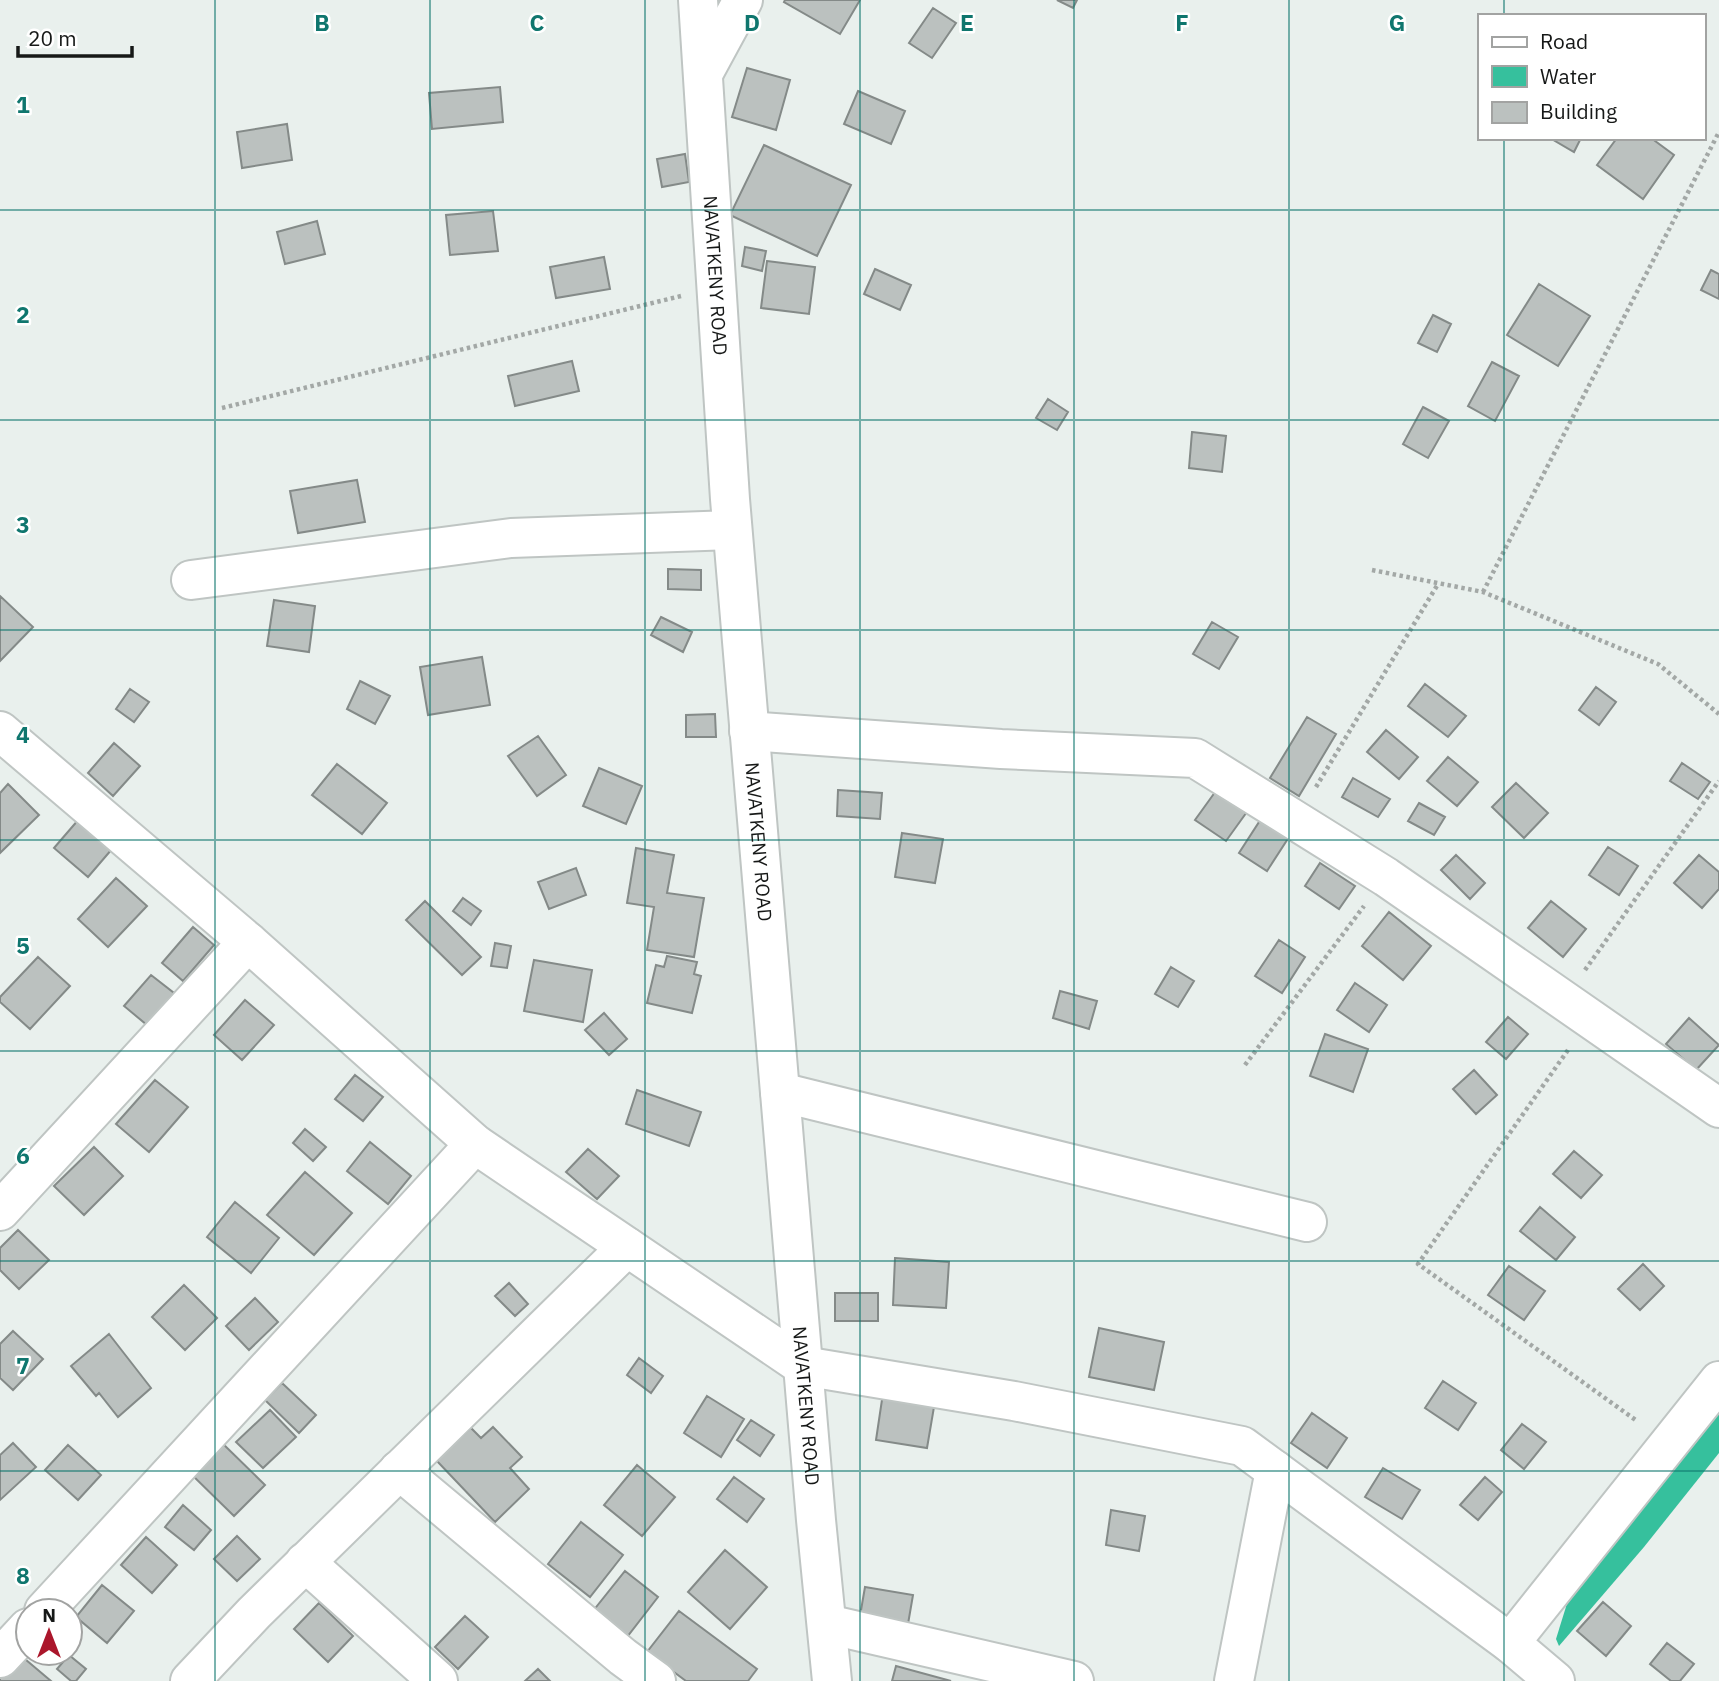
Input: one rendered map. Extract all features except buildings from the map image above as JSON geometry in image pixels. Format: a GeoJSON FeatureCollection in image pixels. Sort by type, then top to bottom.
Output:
{"type":"FeatureCollection","features":[{"type":"Feature","properties":{"kind":"street","name":"NAVATKENY ROAD"},"geometry":{"type":"LineString","coordinates":[[698,0],[732,530],[832,1681]]}},
{"type":"Feature","properties":{"kind":"street"},"geometry":{"type":"LineString","coordinates":[[704,72],[743,0]]}},
{"type":"Feature","properties":{"kind":"street"},"geometry":{"type":"LineString","coordinates":[[191,580],[511,538],[732,530]]}},
{"type":"Feature","properties":{"kind":"street"},"geometry":{"type":"LineString","coordinates":[[749,731],[1001,749],[1195,758],[1386,877],[1719,1108]]}},
{"type":"Feature","properties":{"kind":"street"},"geometry":{"type":"LineString","coordinates":[[3,738],[248,942],[475,1144],[803,1366],[1014,1401],[1242,1446],[1510,1643],[1555,1681]]}},
{"type":"Feature","properties":{"kind":"street"},"geometry":{"type":"LineString","coordinates":[[0,1211],[248,942]]}},
{"type":"Feature","properties":{"kind":"street"},"geometry":{"type":"LineString","coordinates":[[780,1092],[1307,1222]]}},
{"type":"Feature","properties":{"kind":"street"},"geometry":{"type":"LineString","coordinates":[[57,1597],[475,1144]]}},
{"type":"Feature","properties":{"kind":"street"},"geometry":{"type":"LineString","coordinates":[[190,1681],[305,1562],[627,1247]]}},
{"type":"Feature","properties":{"kind":"street"},"geometry":{"type":"LineString","coordinates":[[1510,1643],[1719,1381]]}},
{"type":"Feature","properties":{"kind":"street"},"geometry":{"type":"LineString","coordinates":[[399,1470],[623,1657],[656,1681]]}},
{"type":"Feature","properties":{"kind":"street"},"geometry":{"type":"LineString","coordinates":[[1234,1681],[1275,1470]]}},
{"type":"Feature","properties":{"kind":"street"},"geometry":{"type":"LineString","coordinates":[[305,1562],[438,1681]]}},
{"type":"Feature","properties":{"kind":"street"},"geometry":{"type":"LineString","coordinates":[[827,1624],[1074,1681]]}},
{"type":"Feature","properties":{"kind":"street"},"geometry":{"type":"LineString","coordinates":[[0,1658],[14,1643]]}},
{"type":"Feature","properties":{"kind":"path"},"geometry":{"type":"LineString","coordinates":[[1483,592],[1719,132]]}},
{"type":"Feature","properties":{"kind":"path"},"geometry":{"type":"LineString","coordinates":[[222,408],[717,288]]}},
{"type":"Feature","properties":{"kind":"path"},"geometry":{"type":"LineString","coordinates":[[1372,570],[1483,592],[1657,664],[1719,714]]}},
{"type":"Feature","properties":{"kind":"path"},"geometry":{"type":"LineString","coordinates":[[1295,821],[1438,583]]}},
{"type":"Feature","properties":{"kind":"path"},"geometry":{"type":"LineString","coordinates":[[1669,1445],[1418,1264],[1719,781]]}},
{"type":"Feature","properties":{"kind":"path"},"geometry":{"type":"LineString","coordinates":[[1245,1065],[1386,877]]}},
{"type":"Feature","properties":{"kind":"water"},"geometry":{"type":"Polygon","coordinates":[[[1719,1402],[1719,1453],[1644,1547],[1559,1646],[1556,1639],[1569,1597],[1719,1402]]]}}]}
